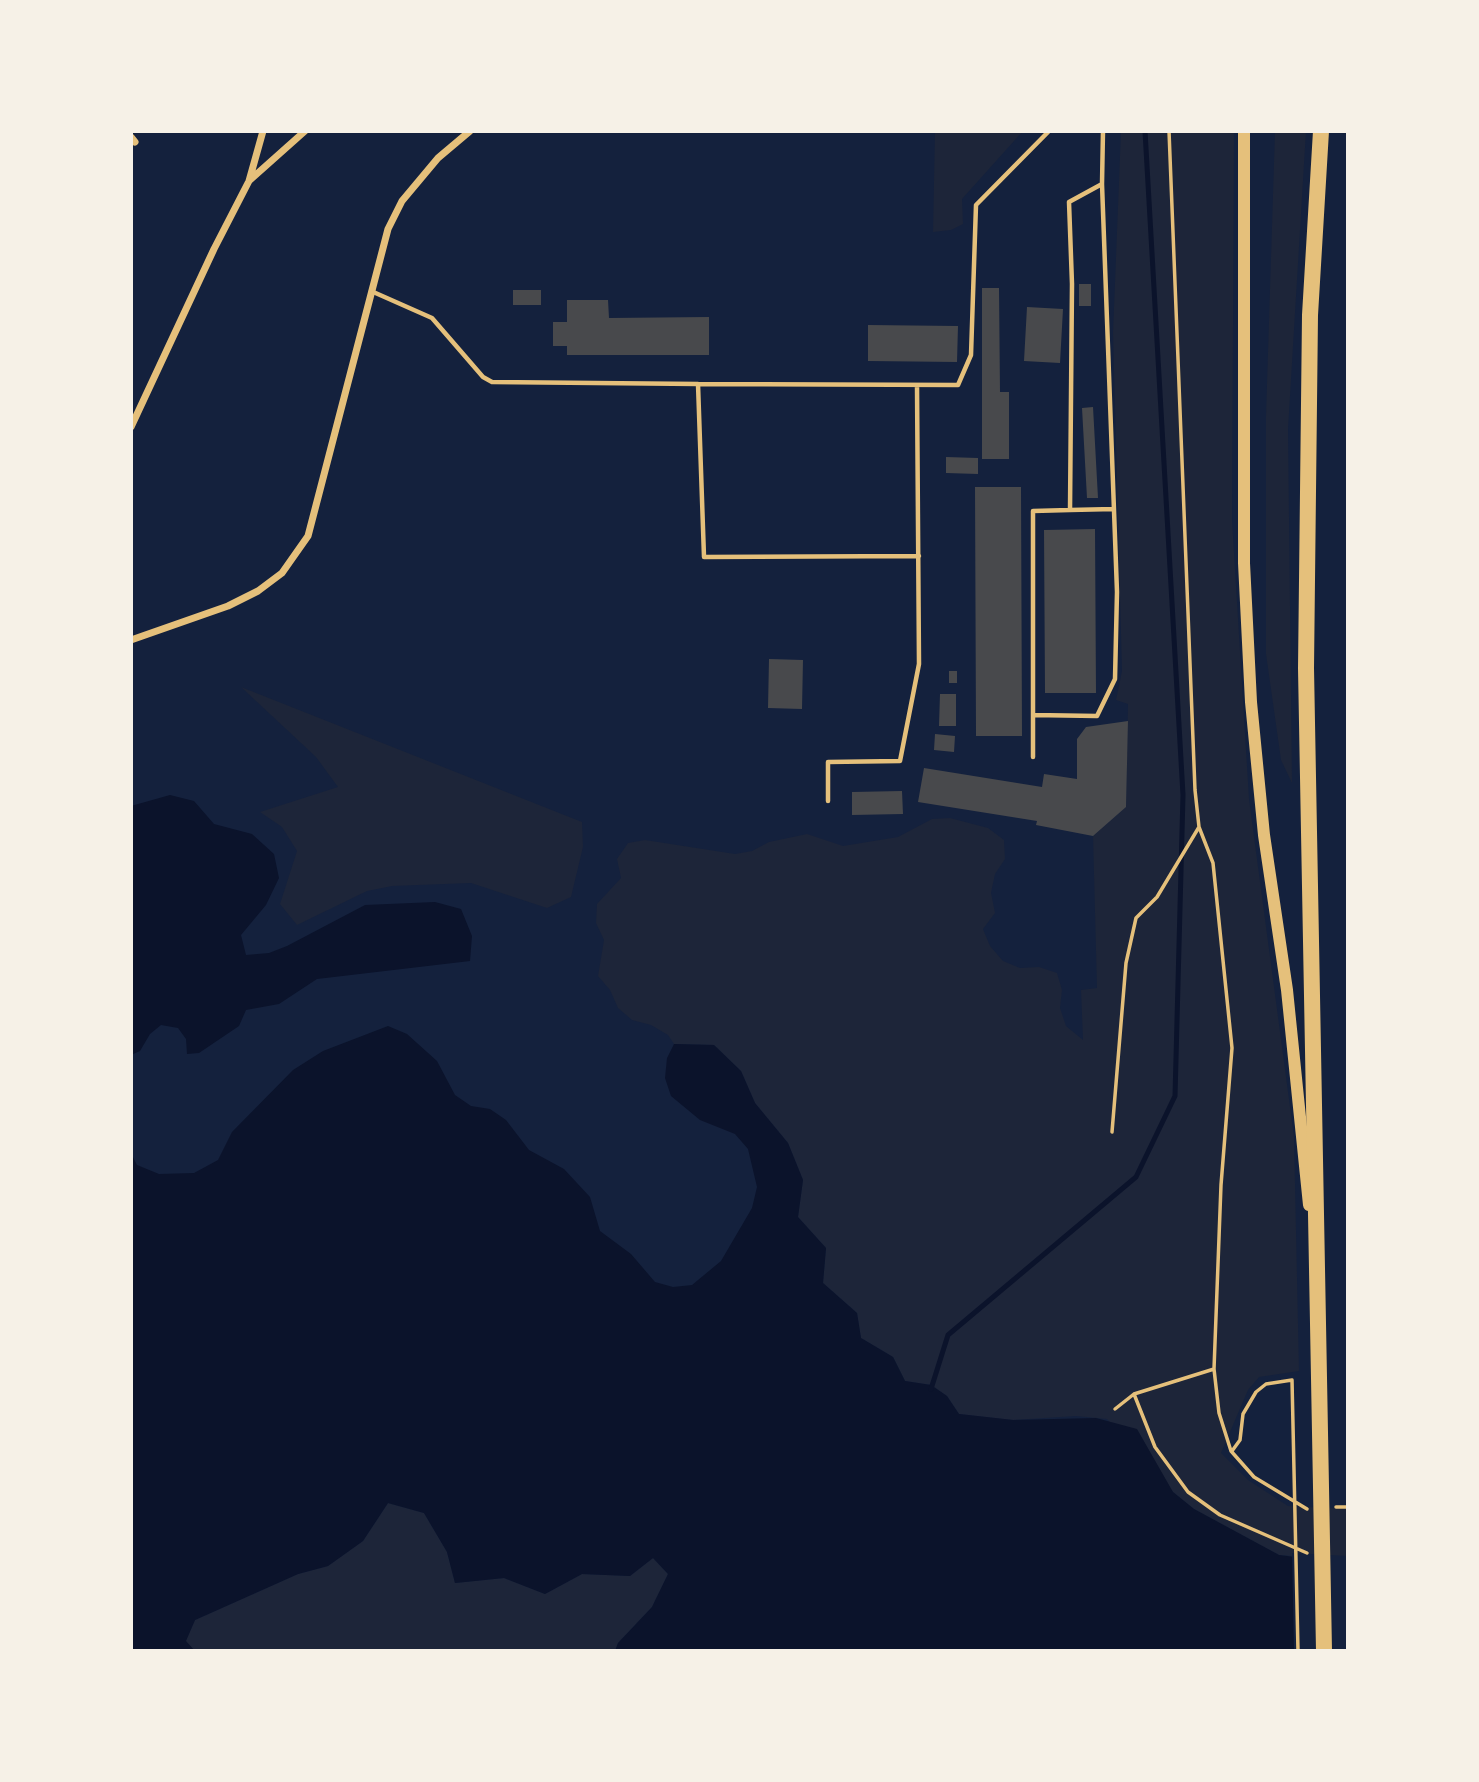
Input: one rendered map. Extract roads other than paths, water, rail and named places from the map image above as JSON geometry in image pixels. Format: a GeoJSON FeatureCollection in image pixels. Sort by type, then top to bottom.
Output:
{"type":"FeatureCollection","features":[{"type":"Feature","properties":{"kind":"highway"},"geometry":{"type":"LineString","coordinates":[[1321,131],[1310,315],[1306,654],[1324,1651]]}},
{"type":"Feature","properties":{"kind":"main road"},"geometry":{"type":"LineString","coordinates":[[1244,131],[1244,550],[1251,702],[1264,835],[1287,990],[1317,1278]]}},
{"type":"Feature","properties":{"kind":"street"},"geometry":{"type":"LineString","coordinates":[[131,427],[214,249],[249,181],[263,131]]}},
{"type":"Feature","properties":{"kind":"street"},"geometry":{"type":"LineString","coordinates":[[249,181],[304,131]]}},
{"type":"Feature","properties":{"kind":"street"},"geometry":{"type":"LineString","coordinates":[[131,640],[228,607],[258,591],[282,573],[308,536],[319,504],[370,291],[388,229],[402,201],[438,158],[470,131]]}},
{"type":"Feature","properties":{"kind":"lane"},"geometry":{"type":"LineString","coordinates":[[370,291],[432,318],[483,377],[492,382],[958,385],[971,355],[976,205],[1049,131]]}},
{"type":"Feature","properties":{"kind":"lane"},"geometry":{"type":"LineString","coordinates":[[1033,715],[1097,716],[1109,697],[1115,679],[1114,509],[1102,184],[1103,131]]}},
{"type":"Feature","properties":{"kind":"lane"},"geometry":{"type":"LineString","coordinates":[[1070,510],[1072,284],[1069,202],[1102,184]]}},
{"type":"Feature","properties":{"kind":"lane"},"geometry":{"type":"LineString","coordinates":[[698,384],[704,557],[919,556]]}},
{"type":"Feature","properties":{"kind":"lane"},"geometry":{"type":"LineString","coordinates":[[828,801],[828,762],[900,761],[919,664],[918,385]]}},
{"type":"Feature","properties":{"kind":"lane"},"geometry":{"type":"LineString","coordinates":[[1033,757],[1033,511],[1114,509]]}},
{"type":"Feature","properties":{"kind":"waterway"},"geometry":{"type":"LineString","coordinates":[[931,1389],[948,1335],[1136,1177],[1175,1096],[1183,795],[1145,131]]}}]}
